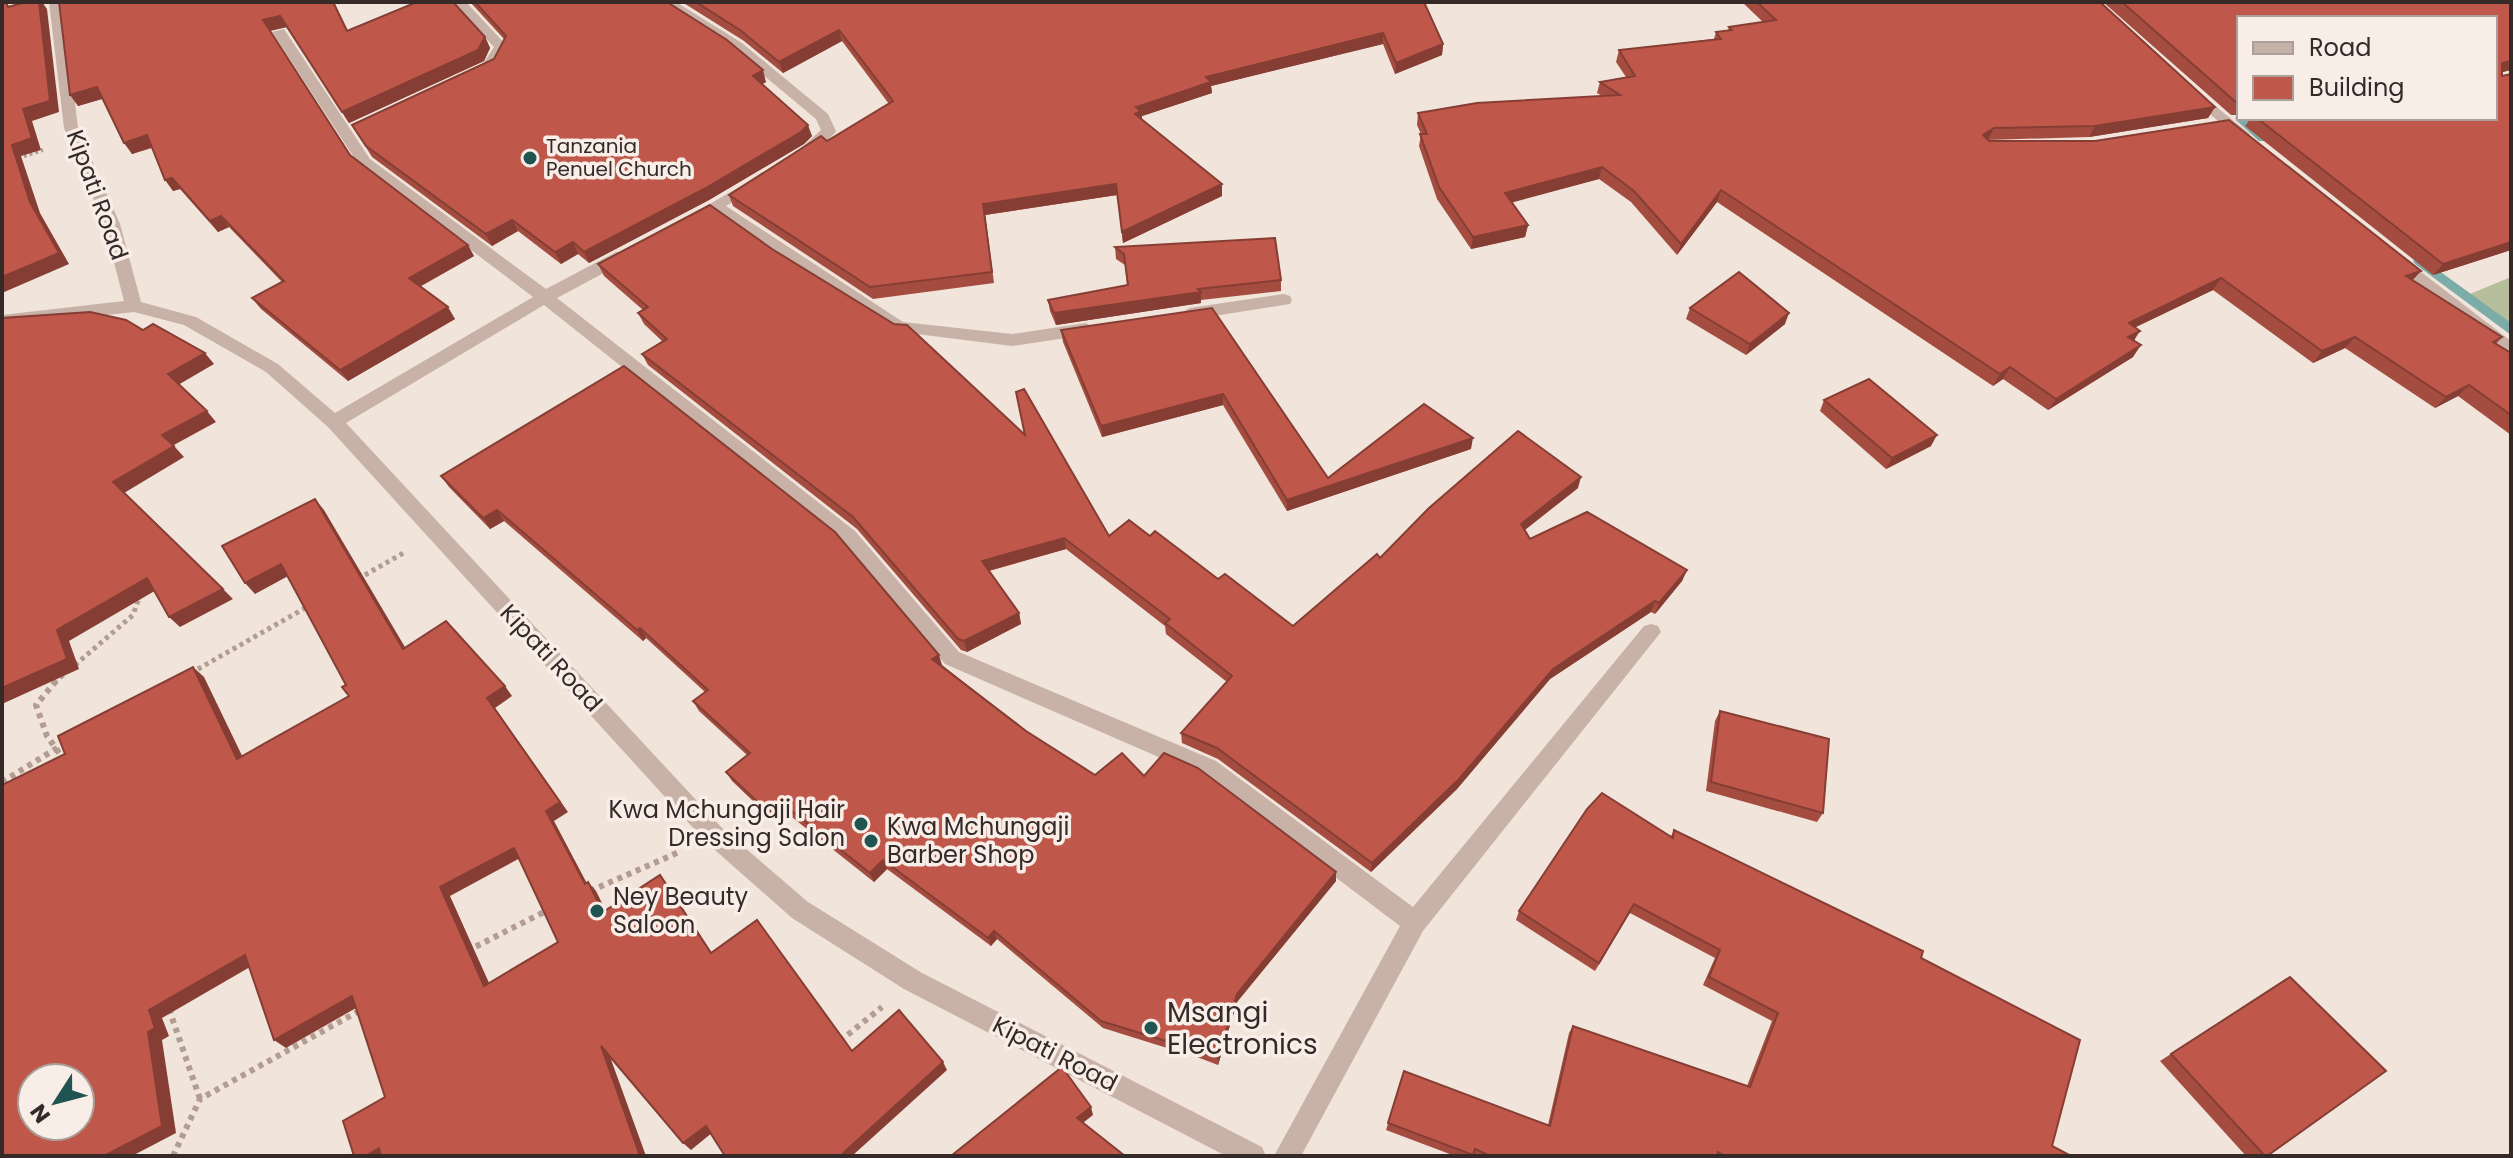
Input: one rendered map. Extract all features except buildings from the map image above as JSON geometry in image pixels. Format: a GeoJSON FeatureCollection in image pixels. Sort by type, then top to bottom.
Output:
{"type":"FeatureCollection","features":[{"type":"Feature","properties":{"kind":"street","name":"Kipati Road"},"geometry":{"type":"LineString","coordinates":[[56,2],[71,128],[112,224],[134,306],[190,321],[272,368],[334,422],[715,836],[800,910],[913,981],[1253,1156]]}},
{"type":"Feature","properties":{"kind":"street"},"geometry":{"type":"LineString","coordinates":[[458,2],[501,47],[492,66],[479,72]]}},
{"type":"Feature","properties":{"kind":"street"},"geometry":{"type":"LineString","coordinates":[[667,2],[737,46],[823,117],[829,131],[811,149],[676,227]]}},
{"type":"Feature","properties":{"kind":"street"},"geometry":{"type":"LineString","coordinates":[[279,32],[354,130],[364,162],[545,297],[848,536],[952,658],[1208,768],[1415,923]]}},
{"type":"Feature","properties":{"kind":"street"},"geometry":{"type":"LineString","coordinates":[[2182,82],[2253,143]]}},
{"type":"Feature","properties":{"kind":"street"},"geometry":{"type":"LineString","coordinates":[[716,206],[899,327],[1012,340],[1110,326]]}},
{"type":"Feature","properties":{"kind":"street"},"geometry":{"type":"LineString","coordinates":[[334,422],[545,297],[637,248]]}},
{"type":"Feature","properties":{"kind":"street"},"geometry":{"type":"LineString","coordinates":[[2388,251],[2511,350]]}},
{"type":"Feature","properties":{"kind":"street"},"geometry":{"type":"LineString","coordinates":[[1168,317],[1284,300]]}},
{"type":"Feature","properties":{"kind":"street"},"geometry":{"type":"LineString","coordinates":[[2,321],[134,306]]}},
{"type":"Feature","properties":{"kind":"street"},"geometry":{"type":"LineString","coordinates":[[1287,1156],[1415,923],[1651,632]]}},
{"type":"Feature","properties":{"kind":"path"},"geometry":{"type":"LineString","coordinates":[[356,580],[437,534]]}},
{"type":"Feature","properties":{"kind":"path"},"geometry":{"type":"LineString","coordinates":[[72,772],[47,736],[36,705],[45,691],[133,615],[145,582]]}},
{"type":"Feature","properties":{"kind":"path"},"geometry":{"type":"LineString","coordinates":[[179,679],[315,603]]}},
{"type":"Feature","properties":{"kind":"path"},"geometry":{"type":"LineString","coordinates":[[2,782],[71,740]]}},
{"type":"Feature","properties":{"kind":"path"},"geometry":{"type":"LineString","coordinates":[[586,893],[715,836]]}},
{"type":"Feature","properties":{"kind":"path"},"geometry":{"type":"LineString","coordinates":[[460,955],[557,906]]}},
{"type":"Feature","properties":{"kind":"path"},"geometry":{"type":"LineString","coordinates":[[830,1049],[913,981]]}},
{"type":"Feature","properties":{"kind":"path"},"geometry":{"type":"LineString","coordinates":[[165,995],[200,1099]]}},
{"type":"Feature","properties":{"kind":"path"},"geometry":{"type":"LineString","coordinates":[[173,1156],[200,1099],[364,1008]]}},
{"type":"Feature","properties":{"kind":"green space"},"geometry":{"type":"Polygon","coordinates":[[[2511,277],[2511,330],[2465,296],[2511,277]]]}},
{"type":"Feature","properties":{"kind":"waterway"},"geometry":{"type":"LineString","coordinates":[[2243,120],[2263,138]]}},
{"type":"Feature","properties":{"kind":"waterway"},"geometry":{"type":"LineString","coordinates":[[2420,261],[2511,330]]}},
{"type":"Feature","properties":{"kind":"place","name":"Tanzania Penuel Church"},"geometry":{"type":"Point","coordinates":[530,158]}},
{"type":"Feature","properties":{"kind":"place","name":"Kwa Mchungaji Hair Dressing Salon"},"geometry":{"type":"Point","coordinates":[861,824]}},
{"type":"Feature","properties":{"kind":"place","name":"Kwa Mchungaji Barber Shop"},"geometry":{"type":"Point","coordinates":[871,841]}},
{"type":"Feature","properties":{"kind":"place","name":"Ney Beauty Saloon"},"geometry":{"type":"Point","coordinates":[597,911]}},
{"type":"Feature","properties":{"kind":"place","name":"Msangi Electronics"},"geometry":{"type":"Point","coordinates":[1151,1028]}}]}
